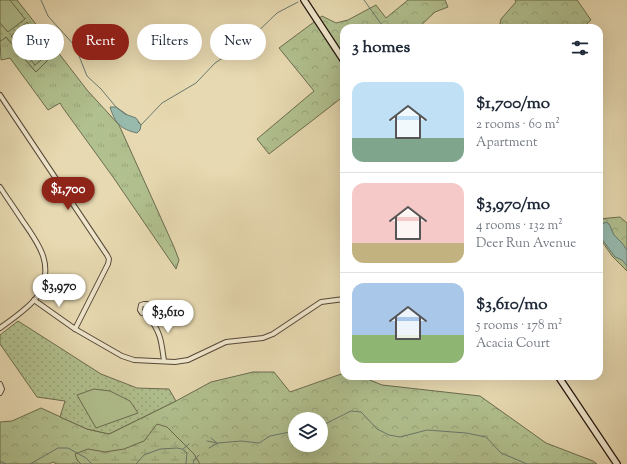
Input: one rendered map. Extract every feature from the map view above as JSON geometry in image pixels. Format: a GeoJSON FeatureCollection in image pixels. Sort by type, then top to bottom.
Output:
{"type":"FeatureCollection","features":[{"type":"Feature","properties":{"kind":"main road"},"geometry":{"type":"LineString","coordinates":[[304,0],[340,55]]}},
{"type":"Feature","properties":{"kind":"main road"},"geometry":{"type":"LineString","coordinates":[[561,380],[617,464]]}},
{"type":"Feature","properties":{"kind":"street"},"geometry":{"type":"LineString","coordinates":[[0,96],[109,259],[108,264],[75,329]]}},
{"type":"Feature","properties":{"kind":"street"},"geometry":{"type":"LineString","coordinates":[[0,187],[40,246],[45,264],[44,280],[39,294],[34,300],[0,328]]}},
{"type":"Feature","properties":{"kind":"street"},"geometry":{"type":"LineString","coordinates":[[34,300],[75,329],[129,358],[134,360],[175,362],[188,360],[226,342],[263,338],[273,334],[321,302],[340,300]]}},
{"type":"Feature","properties":{"kind":"street"},"geometry":{"type":"LineString","coordinates":[[148,315],[159,331],[164,361]]}},
{"type":"Feature","properties":{"kind":"street"},"geometry":{"type":"LineString","coordinates":[[0,384],[2,389],[0,393]]}},
{"type":"Feature","properties":{"kind":"green space"},"geometry":{"type":"Polygon","coordinates":[[[0,0],[17,0],[36,24],[12,24],[12,44],[6,37],[1,41],[0,0]]]}},
{"type":"Feature","properties":{"kind":"green space"},"geometry":{"type":"Polygon","coordinates":[[[0,0],[10,0],[25,19],[18,24],[12,24],[12,29],[8,32],[0,23],[0,0]]]}},
{"type":"Feature","properties":{"kind":"green space"},"geometry":{"type":"Polygon","coordinates":[[[408,0],[445,0],[448,7],[435,12],[422,24],[340,24],[340,99],[269,154],[257,139],[314,91],[279,48],[322,16],[336,23],[348,20],[376,5],[386,18],[408,0]]]}},
{"type":"Feature","properties":{"kind":"green space"},"geometry":{"type":"Polygon","coordinates":[[[515,0],[577,0],[591,20],[586,24],[500,24],[501,19],[516,2],[515,0]]]}},
{"type":"Feature","properties":{"kind":"green space"},"geometry":{"type":"Polygon","coordinates":[[[6,37],[12,44],[12,60],[26,60],[36,72],[48,60],[64,60],[87,90],[119,125],[174,247],[179,260],[176,269],[60,103],[48,110],[10,58],[1,60],[0,41],[6,37]]]}},
{"type":"Feature","properties":{"kind":"green space"},"geometry":{"type":"Polygon","coordinates":[[[26,60],[48,60],[36,72],[26,60]]]}},
{"type":"Feature","properties":{"kind":"green space"},"geometry":{"type":"Polygon","coordinates":[[[31,60],[41,60],[35,65],[31,60]]]}},
{"type":"Feature","properties":{"kind":"green space"},"geometry":{"type":"Polygon","coordinates":[[[620,217],[627,223],[627,271],[612,256],[603,243],[603,219],[620,217]]]}},
{"type":"Feature","properties":{"kind":"green space"},"geometry":{"type":"Polygon","coordinates":[[[18,321],[101,374],[137,388],[169,389],[176,401],[109,434],[87,429],[60,417],[65,401],[37,397],[0,344],[0,335],[18,321]]]}},
{"type":"Feature","properties":{"kind":"green space"},"geometry":{"type":"Polygon","coordinates":[[[253,372],[274,372],[290,392],[340,374],[340,380],[370,380],[382,385],[480,396],[546,443],[593,461],[597,464],[56,464],[53,462],[49,464],[0,464],[0,422],[12,421],[41,408],[87,429],[109,434],[211,382],[253,372]]]}},
{"type":"Feature","properties":{"kind":"green space"},"geometry":{"type":"Polygon","coordinates":[[[94,389],[110,391],[130,401],[138,413],[96,428],[77,395],[94,389]]]}},
{"type":"Feature","properties":{"kind":"green space"},"geometry":{"type":"Polygon","coordinates":[[[157,424],[167,427],[194,454],[200,464],[81,464],[77,460],[75,454],[88,449],[105,452],[124,449],[144,441],[157,424]]]}},
{"type":"Feature","properties":{"kind":"shaded area"},"geometry":{"type":"Polygon","coordinates":[[[110,107],[116,107],[125,114],[136,118],[141,125],[140,130],[137,133],[126,130],[122,127],[116,121],[110,107]]]}},
{"type":"Feature","properties":{"kind":"shaded area"},"geometry":{"type":"Polygon","coordinates":[[[606,222],[609,224],[614,235],[627,250],[627,266],[622,260],[615,257],[603,240],[603,224],[606,222]]]}},
{"type":"Feature","properties":{"kind":"waterway"},"geometry":{"type":"LineString","coordinates":[[41,0],[48,16],[75,46],[87,76],[101,89],[116,107],[126,114]]}},
{"type":"Feature","properties":{"kind":"waterway"},"geometry":{"type":"LineString","coordinates":[[364,0],[381,24]]}},
{"type":"Feature","properties":{"kind":"waterway"},"geometry":{"type":"LineString","coordinates":[[138,122],[141,125],[162,103],[196,83],[215,63],[247,42],[277,13],[298,2]]}},
{"type":"Feature","properties":{"kind":"waterway"},"geometry":{"type":"LineString","coordinates":[[328,422],[351,411],[361,412],[377,429],[389,435],[400,437],[427,430],[466,433],[486,437],[501,453],[527,464]]}},
{"type":"Feature","properties":{"kind":"waterway"},"geometry":{"type":"LineString","coordinates":[[209,448],[218,443],[241,441],[259,443],[270,436],[288,432]]}},
{"type":"Feature","properties":{"kind":"waterway"},"geometry":{"type":"LineString","coordinates":[[211,438],[217,443]]}},
{"type":"Feature","properties":{"kind":"waterway"},"geometry":{"type":"LineString","coordinates":[[207,441],[217,443]]}},
{"type":"Feature","properties":{"kind":"waterway"},"geometry":{"type":"LineString","coordinates":[[183,449],[189,444]]}},
{"type":"Feature","properties":{"kind":"waterway"},"geometry":{"type":"LineString","coordinates":[[30,464],[58,448],[68,448],[86,458],[92,464]]}},
{"type":"Feature","properties":{"kind":"waterway"},"geometry":{"type":"LineString","coordinates":[[136,464],[144,455],[160,449],[177,448],[182,449],[187,453],[186,464]]}},
{"type":"Feature","properties":{"kind":"waterway"},"geometry":{"type":"LineString","coordinates":[[193,464],[194,460],[199,455]]}},
{"type":"Feature","properties":{"kind":"waterway"},"geometry":{"type":"LineString","coordinates":[[0,461],[6,464]]}}]}
